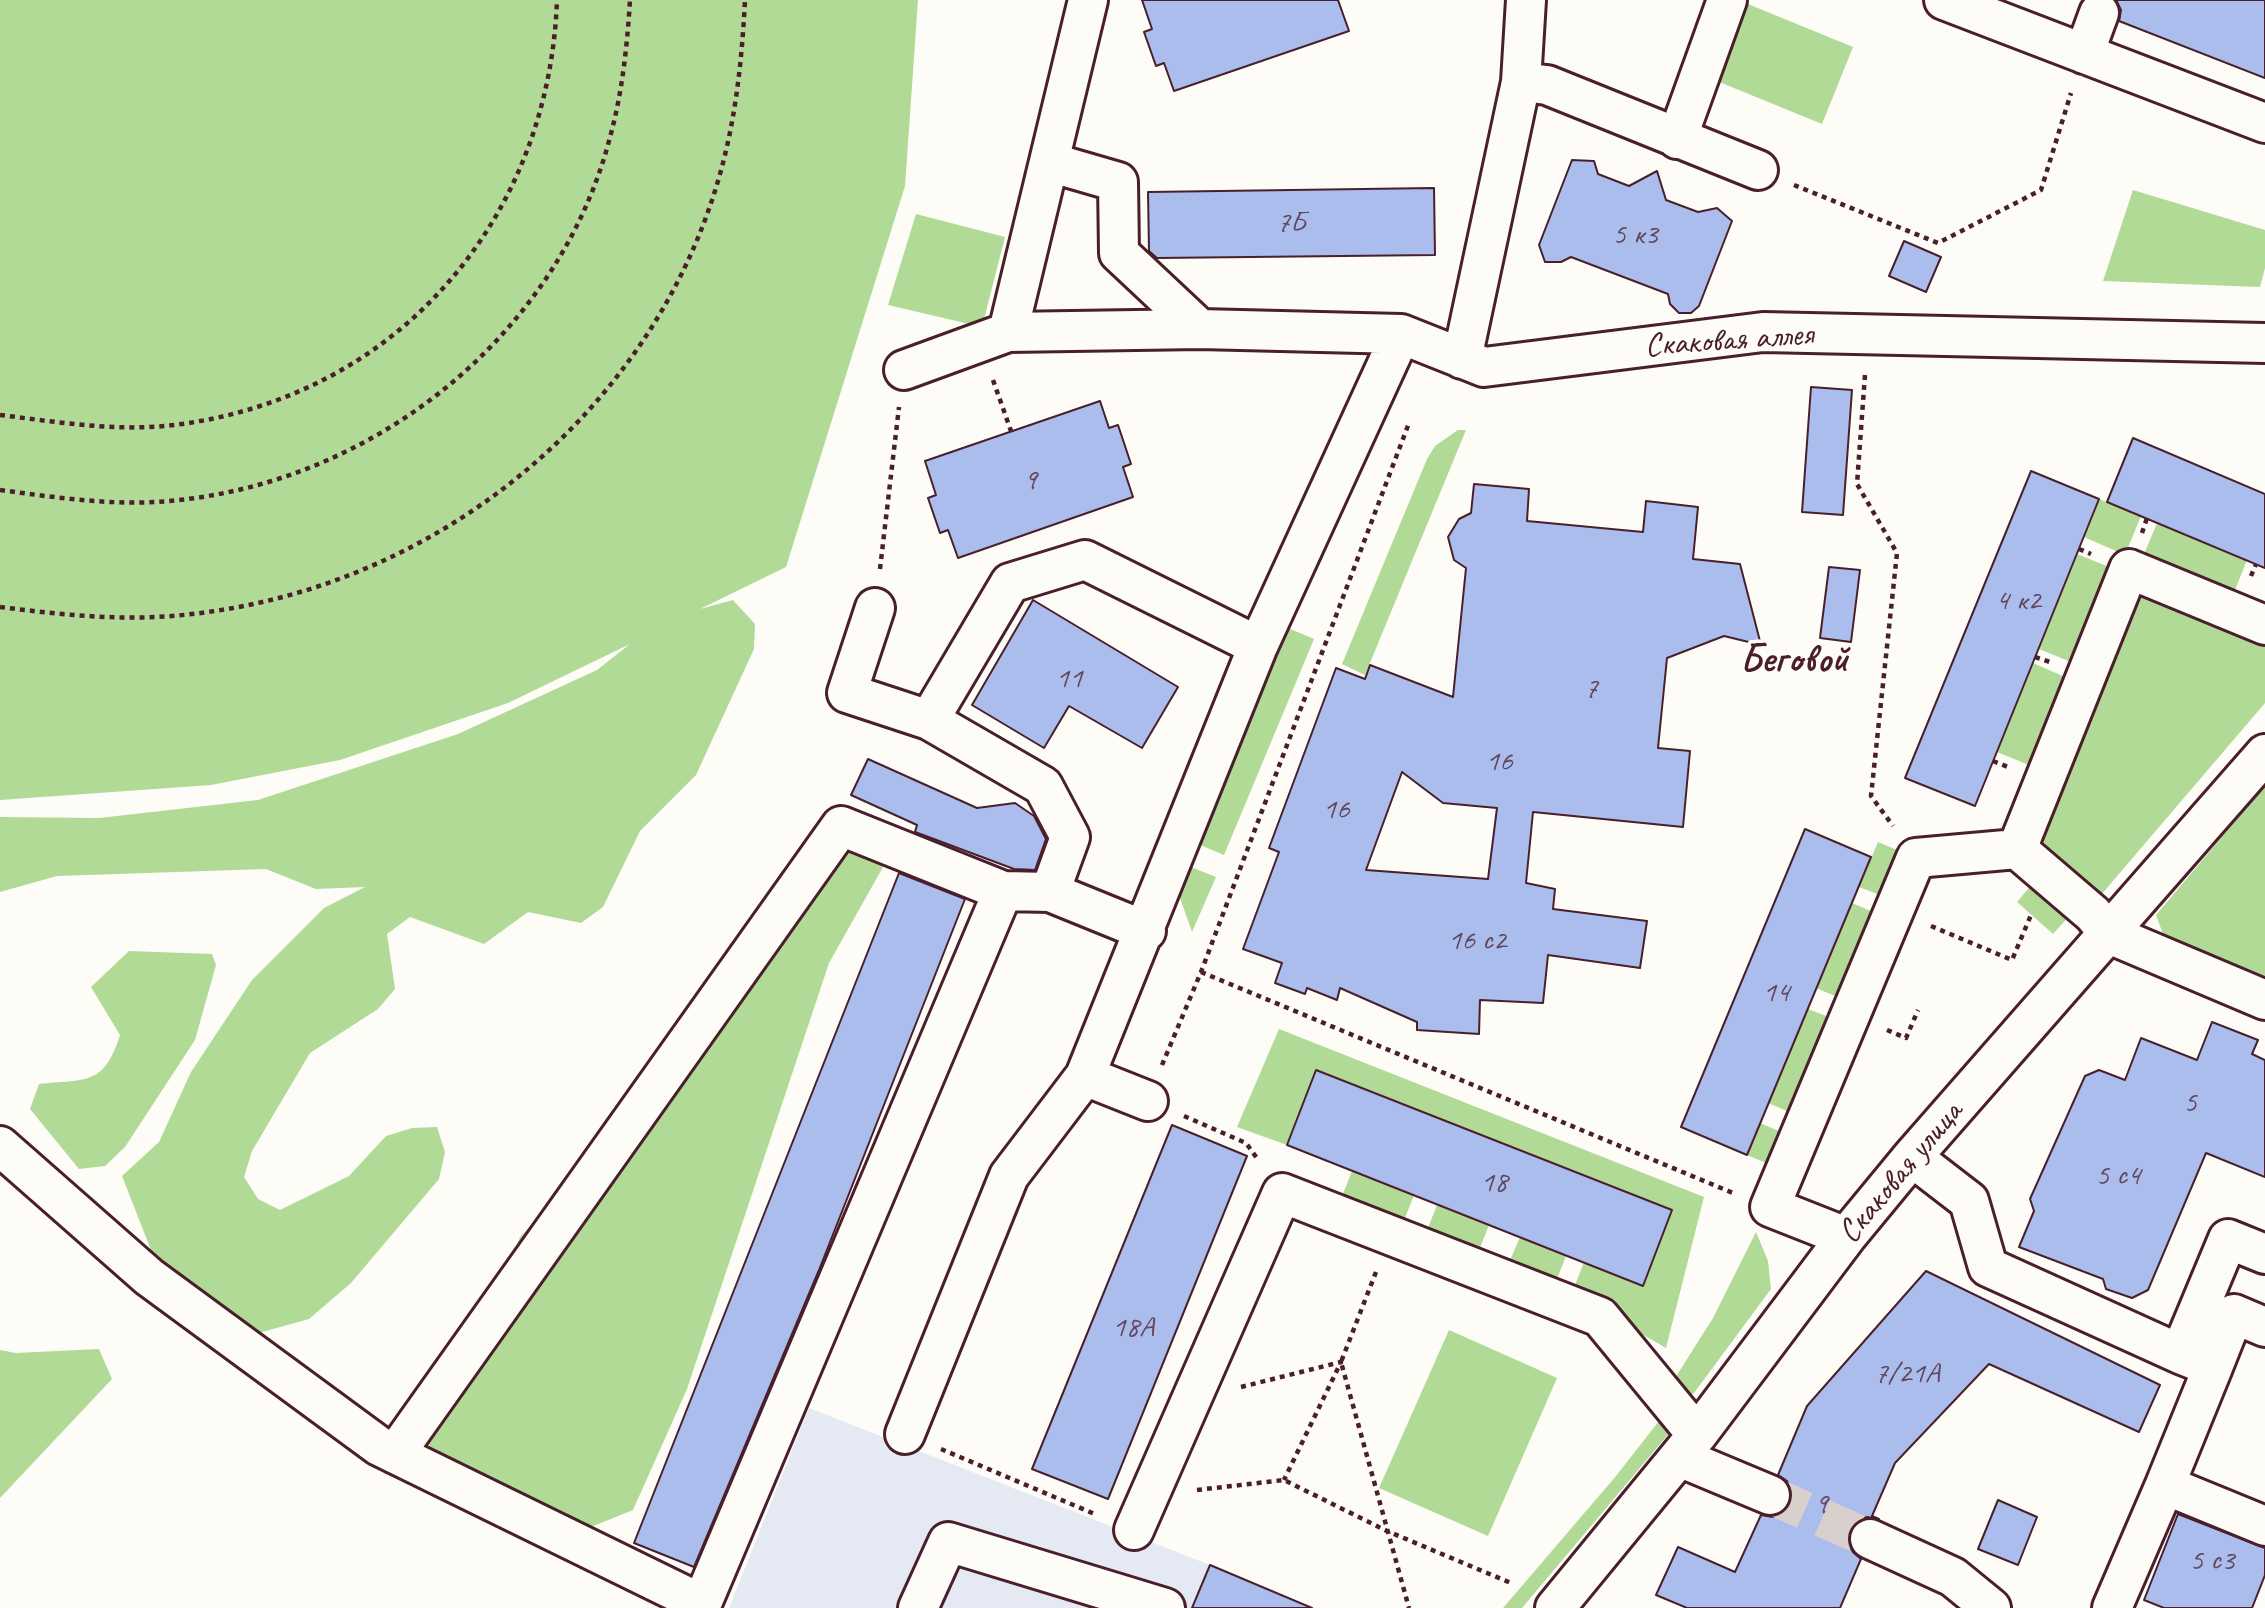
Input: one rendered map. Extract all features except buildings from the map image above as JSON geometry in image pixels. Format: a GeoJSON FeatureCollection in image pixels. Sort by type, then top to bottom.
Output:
{"type":"FeatureCollection","features":[{"type":"Feature","properties":{"kind":"street"},"geometry":{"type":"LineString","coordinates":[[994,338],[1049,162],[1088,0]]}},
{"type":"Feature","properties":{"kind":"street"},"geometry":{"type":"LineString","coordinates":[[1462,359],[1521,82],[1526,0]]}},
{"type":"Feature","properties":{"kind":"street"},"geometry":{"type":"LineString","coordinates":[[1677,139],[1727,0]]}},
{"type":"Feature","properties":{"kind":"street"},"geometry":{"type":"LineString","coordinates":[[1944,0],[2265,123]]}},
{"type":"Feature","properties":{"kind":"street"},"geometry":{"type":"LineString","coordinates":[[2084,54],[2099,13]]}},
{"type":"Feature","properties":{"kind":"street"},"geometry":{"type":"LineString","coordinates":[[1521,82],[1547,85],[1758,170]]}},
{"type":"Feature","properties":{"kind":"street"},"geometry":{"type":"LineString","coordinates":[[1049,162],[1118,182],[1119,253],[1200,329]]}},
{"type":"Feature","properties":{"kind":"street","name":"Скаковая аллея"},"geometry":{"type":"LineString","coordinates":[[904,370],[994,338],[1200,329],[1401,334],[1484,367],[1763,332],[2265,343]]}},
{"type":"Feature","properties":{"kind":"street"},"geometry":{"type":"LineString","coordinates":[[905,1434],[1009,1176],[1085,1076],[1146,931],[1258,646],[1401,334]]}},
{"type":"Feature","properties":{"kind":"street"},"geometry":{"type":"LineString","coordinates":[[929,720],[1010,583],[1085,560],[1258,646]]}},
{"type":"Feature","properties":{"kind":"street"},"geometry":{"type":"LineString","coordinates":[[2017,849],[2129,569],[2265,625]]}},
{"type":"Feature","properties":{"kind":"street"},"geometry":{"type":"LineString","coordinates":[[875,608],[847,693],[929,720],[1043,786],[1070,837],[1050,892]]}},
{"type":"Feature","properties":{"kind":"street","name":"Скаковая улица"},"geometry":{"type":"LineString","coordinates":[[1556,1608],[1688,1446],[1846,1237],[1912,1157],[2265,754]]}},
{"type":"Feature","properties":{"kind":"street"},"geometry":{"type":"LineString","coordinates":[[395,1454],[841,826],[1003,891],[1050,892],[1146,931]]}},
{"type":"Feature","properties":{"kind":"street"},"geometry":{"type":"LineString","coordinates":[[1846,1237],[1770,1207],[1916,858],[2017,849],[2093,914],[2109,934],[2265,1000]]}},
{"type":"Feature","properties":{"kind":"street"},"geometry":{"type":"LineString","coordinates":[[0,1146],[149,1277],[379,1446],[701,1606],[1003,891]]}},
{"type":"Feature","properties":{"kind":"street"},"geometry":{"type":"LineString","coordinates":[[1085,1076],[1147,1101]]}},
{"type":"Feature","properties":{"kind":"street"},"geometry":{"type":"LineString","coordinates":[[1912,1157],[1969,1201],[1988,1267],[2196,1361]]}},
{"type":"Feature","properties":{"kind":"street"},"geometry":{"type":"LineString","coordinates":[[1134,1530],[1282,1193],[1600,1317],[1688,1446],[1769,1495]]}},
{"type":"Feature","properties":{"kind":"street"},"geometry":{"type":"LineString","coordinates":[[2112,1608],[2165,1485],[2228,1239],[2265,1254]]}},
{"type":"Feature","properties":{"kind":"street"},"geometry":{"type":"LineString","coordinates":[[2196,1361],[2235,1314],[2265,1327]]}},
{"type":"Feature","properties":{"kind":"street"},"geometry":{"type":"LineString","coordinates":[[2165,1485],[2265,1526]]}},
{"type":"Feature","properties":{"kind":"street"},"geometry":{"type":"LineString","coordinates":[[1870,1539],[1953,1577],[1991,1608]]}},
{"type":"Feature","properties":{"kind":"street"},"geometry":{"type":"LineString","coordinates":[[919,1608],[947,1542],[1165,1608]]}},
{"type":"Feature","properties":{"kind":"path"},"geometry":{"type":"LineString","coordinates":[[0,415],[130,428],[213,419],[294,394],[368,354],[433,300],[480,244],[507,198],[525,160],[550,79],[557,0]]}},
{"type":"Feature","properties":{"kind":"path"},"geometry":{"type":"LineString","coordinates":[[0,490],[130,503],[179,500],[228,492],[275,480],[344,453],[409,416],[448,387],[517,317],[547,277],[571,235],[609,143],[628,47],[630,0]]}},
{"type":"Feature","properties":{"kind":"path"},"geometry":{"type":"LineString","coordinates":[[0,607],[130,618],[191,615],[251,605],[310,590],[367,570],[422,543],[473,512],[522,476],[567,435],[607,390],[643,341],[674,288],[699,233],[723,164],[741,69],[745,0]]}},
{"type":"Feature","properties":{"kind":"path"},"geometry":{"type":"LineString","coordinates":[[1758,170],[1938,243],[2041,190],[2084,54]]}},
{"type":"Feature","properties":{"kind":"path"},"geometry":{"type":"LineString","coordinates":[[994,338],[1012,431]]}},
{"type":"Feature","properties":{"kind":"path"},"geometry":{"type":"LineString","coordinates":[[875,608],[904,370]]}},
{"type":"Feature","properties":{"kind":"path"},"geometry":{"type":"LineString","coordinates":[[1865,374],[1857,484],[1897,553],[1871,796],[1916,858]]}},
{"type":"Feature","properties":{"kind":"path"},"geometry":{"type":"LineString","coordinates":[[1282,1193],[1246,1143],[1147,1101],[1201,972],[1410,418]]}},
{"type":"Feature","properties":{"kind":"path"},"geometry":{"type":"LineString","coordinates":[[1894,910],[2012,960],[2031,915]]}},
{"type":"Feature","properties":{"kind":"path"},"geometry":{"type":"LineString","coordinates":[[1201,972],[1770,1207]]}},
{"type":"Feature","properties":{"kind":"path"},"geometry":{"type":"LineString","coordinates":[[1284,1479],[1341,1362],[1391,1235]]}},
{"type":"Feature","properties":{"kind":"path"},"geometry":{"type":"LineString","coordinates":[[1193,1399],[1341,1362]]}},
{"type":"Feature","properties":{"kind":"path"},"geometry":{"type":"LineString","coordinates":[[1341,1362],[1409,1608]]}},
{"type":"Feature","properties":{"kind":"path"},"geometry":{"type":"LineString","coordinates":[[905,1434],[1134,1530]]}},
{"type":"Feature","properties":{"kind":"path"},"geometry":{"type":"LineString","coordinates":[[1150,1495],[1284,1479],[1387,1531],[1511,1583]]}},
{"type":"Feature","properties":{"kind":"shaded area"},"geometry":{"type":"Polygon","coordinates":[[[809,1408],[1210,1565],[1312,1608],[729,1608],[809,1408]]]}},
{"type":"Feature","properties":{"kind":"green space"},"geometry":{"type":"Polygon","coordinates":[[[0,0],[918,0],[905,186],[786,567],[700,609],[733,600],[755,624],[754,649],[696,775],[640,831],[603,907],[581,923],[528,912],[484,944],[410,917],[387,934],[395,989],[378,1009],[310,1053],[252,1151],[244,1177],[258,1199],[280,1210],[349,1176],[386,1136],[412,1128],[437,1127],[445,1152],[439,1179],[351,1283],[309,1319],[255,1334],[190,1293],[151,1250],[122,1176],[159,1142],[191,1072],[252,980],[324,908],[365,887],[316,889],[266,869],[57,876],[0,892],[0,817],[99,818],[258,800],[458,734],[597,670],[630,644],[508,703],[340,760],[211,785],[0,800],[0,0]]]}},
{"type":"Feature","properties":{"kind":"green space"},"geometry":{"type":"Polygon","coordinates":[[[1743,2],[1853,47],[1822,124],[1712,79],[1743,2]]]}},
{"type":"Feature","properties":{"kind":"green space"},"geometry":{"type":"Polygon","coordinates":[[[2133,190],[2265,230],[2265,268],[2260,287],[2103,281],[2133,190]]]}},
{"type":"Feature","properties":{"kind":"green space"},"geometry":{"type":"Polygon","coordinates":[[[916,214],[1005,237],[982,327],[888,305],[916,214]]]}},
{"type":"Feature","properties":{"kind":"green space"},"geometry":{"type":"Polygon","coordinates":[[[1458,430],[1466,430],[1365,675],[1342,664],[1427,459],[1435,446],[1458,430]]]}},
{"type":"Feature","properties":{"kind":"green space"},"geometry":{"type":"Polygon","coordinates":[[[2099,499],[2141,516],[2125,555],[2084,537],[2099,499]]]}},
{"type":"Feature","properties":{"kind":"green space"},"geometry":{"type":"Polygon","coordinates":[[[2157,523],[2247,560],[2233,595],[2142,559],[2157,523]]]}},
{"type":"Feature","properties":{"kind":"green space"},"geometry":{"type":"Polygon","coordinates":[[[2077,554],[2109,567],[2071,662],[2039,649],[2077,554]]]}},
{"type":"Feature","properties":{"kind":"green space"},"geometry":{"type":"Polygon","coordinates":[[[2137,591],[2265,639],[2265,703],[2095,902],[2042,846],[2040,837],[2137,591]]]}},
{"type":"Feature","properties":{"kind":"green space"},"geometry":{"type":"Polygon","coordinates":[[[1288,628],[1314,639],[1224,855],[1198,844],[1288,628]]]}},
{"type":"Feature","properties":{"kind":"green space"},"geometry":{"type":"Polygon","coordinates":[[[2033,663],[2065,677],[2029,765],[1997,752],[2033,663]]]}},
{"type":"Feature","properties":{"kind":"green space"},"geometry":{"type":"Polygon","coordinates":[[[2265,786],[2265,976],[2163,934],[2156,915],[2265,786]]]}},
{"type":"Feature","properties":{"kind":"green space"},"geometry":{"type":"Polygon","coordinates":[[[1878,842],[1904,853],[1885,897],[1859,887],[1878,842]]]}},
{"type":"Feature","properties":{"kind":"green space"},"geometry":{"type":"Polygon","coordinates":[[[825,843],[852,844],[883,867],[829,963],[687,1389],[633,1510],[586,1529],[444,1463],[427,1443],[470,1366],[520,1237],[621,1131],[713,1019],[783,871],[799,850],[825,843]]]}},
{"type":"Feature","properties":{"kind":"green space"},"geometry":{"type":"Polygon","coordinates":[[[1191,867],[1216,877],[1192,932],[1179,895],[1191,867]]]}},
{"type":"Feature","properties":{"kind":"green space"},"geometry":{"type":"Polygon","coordinates":[[[2034,882],[2071,914],[2053,934],[2017,902],[2034,882]]]}},
{"type":"Feature","properties":{"kind":"green space"},"geometry":{"type":"Polygon","coordinates":[[[1852,903],[1878,914],[1842,999],[1816,988],[1852,903]]]}},
{"type":"Feature","properties":{"kind":"green space"},"geometry":{"type":"Polygon","coordinates":[[[129,951],[212,954],[216,965],[195,1040],[125,1147],[105,1166],[79,1169],[30,1109],[39,1084],[91,1077],[100,1072],[114,1052],[120,1035],[91,987],[129,951]]]}},
{"type":"Feature","properties":{"kind":"green space"},"geometry":{"type":"Polygon","coordinates":[[[1808,1009],[1834,1019],[1794,1114],[1768,1103],[1808,1009]]]}},
{"type":"Feature","properties":{"kind":"green space"},"geometry":{"type":"Polygon","coordinates":[[[1279,1029],[1704,1197],[1666,1348],[1581,1299],[1575,1285],[1584,1262],[1643,1285],[1672,1210],[1316,1070],[1287,1145],[1237,1127],[1279,1029]]]}},
{"type":"Feature","properties":{"kind":"green space"},"geometry":{"type":"Polygon","coordinates":[[[1760,1123],[1786,1134],[1773,1166],[1747,1155],[1760,1123]]]}},
{"type":"Feature","properties":{"kind":"green space"},"geometry":{"type":"Polygon","coordinates":[[[1352,1171],[1414,1195],[1403,1223],[1341,1199],[1352,1171]]]}},
{"type":"Feature","properties":{"kind":"green space"},"geometry":{"type":"Polygon","coordinates":[[[1437,1205],[1489,1225],[1478,1253],[1426,1233],[1437,1205]]]}},
{"type":"Feature","properties":{"kind":"green space"},"geometry":{"type":"Polygon","coordinates":[[[1756,1232],[1768,1261],[1771,1289],[1694,1393],[1689,1395],[1670,1386],[1713,1318],[1756,1232]]]}},
{"type":"Feature","properties":{"kind":"green space"},"geometry":{"type":"Polygon","coordinates":[[[1520,1237],[1566,1256],[1555,1284],[1508,1265],[1520,1237]]]}},
{"type":"Feature","properties":{"kind":"green space"},"geometry":{"type":"Polygon","coordinates":[[[1449,1330],[1557,1378],[1488,1536],[1379,1488],[1449,1330]]]}},
{"type":"Feature","properties":{"kind":"green space"},"geometry":{"type":"Polygon","coordinates":[[[99,1349],[112,1379],[0,1498],[0,1350],[16,1353],[99,1349]]]}},
{"type":"Feature","properties":{"kind":"green space"},"geometry":{"type":"Polygon","coordinates":[[[1659,1421],[1666,1423],[1671,1431],[1522,1608],[1503,1608],[1616,1476],[1659,1421]]]}},
{"type":"Feature","properties":{"kind":"tunnel"},"geometry":{"type":"LineString","coordinates":[[1770,1495],[1870,1539]]}},
{"type":"Feature","properties":{"kind":"district","name":"Беговой"},"geometry":{"type":"Point","coordinates":[1794,661]}}]}
